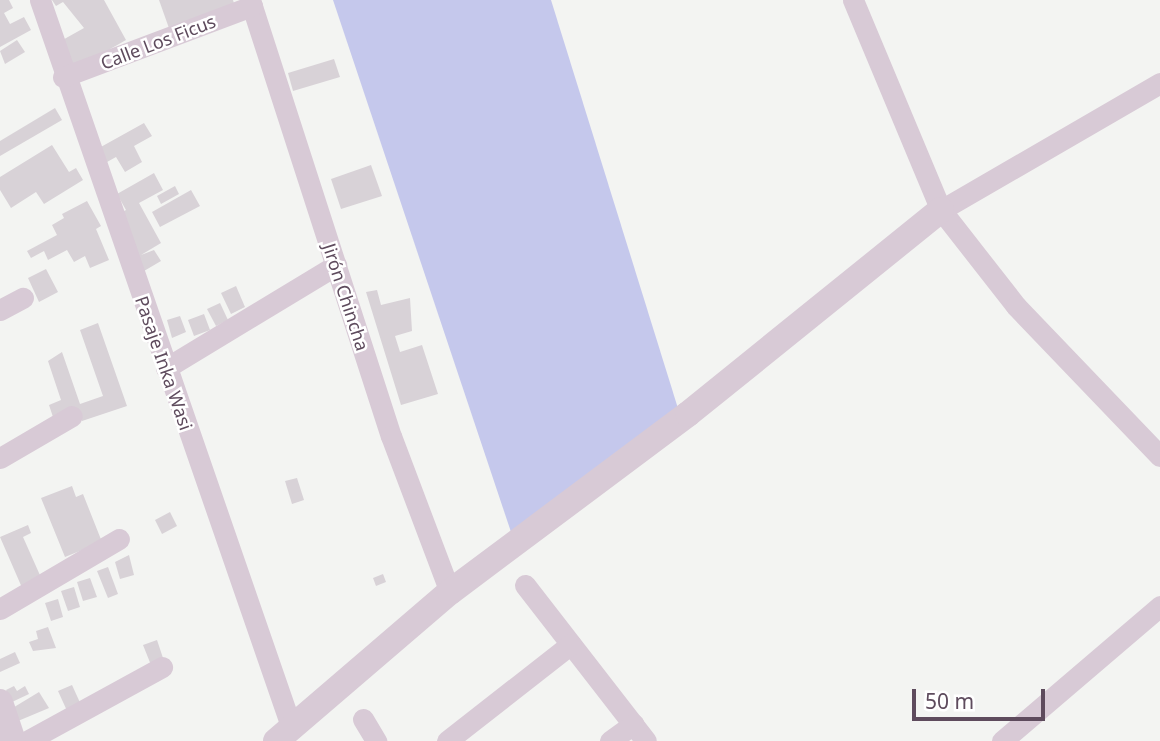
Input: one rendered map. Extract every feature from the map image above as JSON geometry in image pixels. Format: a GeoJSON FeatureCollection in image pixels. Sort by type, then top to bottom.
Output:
{"type":"FeatureCollection","features":[{"type":"Feature","properties":{"kind":"street","name":"Pasaje Inka Wasi"},"geometry":{"type":"LineString","coordinates":[[40,0],[63,77],[166,368],[283,734]]}},
{"type":"Feature","properties":{"kind":"street"},"geometry":{"type":"LineString","coordinates":[[853,0],[941,210],[1016,306],[1160,456]]}},
{"type":"Feature","properties":{"kind":"street","name":"Calle Los Ficus"},"geometry":{"type":"LineString","coordinates":[[63,77],[251,3]]}},
{"type":"Feature","properties":{"kind":"street","name":"Jirón Chincha"},"geometry":{"type":"LineString","coordinates":[[251,3],[391,436],[450,592]]}},
{"type":"Feature","properties":{"kind":"street"},"geometry":{"type":"LineString","coordinates":[[283,734],[450,592],[688,414],[941,210],[1160,83]]}},
{"type":"Feature","properties":{"kind":"street"},"geometry":{"type":"LineString","coordinates":[[166,368],[336,265]]}},
{"type":"Feature","properties":{"kind":"street"},"geometry":{"type":"LineString","coordinates":[[0,310],[23,298]]}},
{"type":"Feature","properties":{"kind":"street"},"geometry":{"type":"LineString","coordinates":[[0,458],[72,416]]}},
{"type":"Feature","properties":{"kind":"street"},"geometry":{"type":"LineString","coordinates":[[0,610],[119,539]]}},
{"type":"Feature","properties":{"kind":"street"},"geometry":{"type":"LineString","coordinates":[[525,585],[646,741]]}},
{"type":"Feature","properties":{"kind":"street"},"geometry":{"type":"LineString","coordinates":[[1002,741],[1160,606]]}},
{"type":"Feature","properties":{"kind":"street"},"geometry":{"type":"LineString","coordinates":[[447,741],[571,644]]}},
{"type":"Feature","properties":{"kind":"street"},"geometry":{"type":"LineString","coordinates":[[27,741],[162,667]]}},
{"type":"Feature","properties":{"kind":"street"},"geometry":{"type":"LineString","coordinates":[[0,702],[13,741]]}},
{"type":"Feature","properties":{"kind":"street"},"geometry":{"type":"LineString","coordinates":[[363,719],[376,741]]}},
{"type":"Feature","properties":{"kind":"street"},"geometry":{"type":"LineString","coordinates":[[610,741],[633,724]]}},
{"type":"Feature","properties":{"kind":"shaded area"},"geometry":{"type":"Polygon","coordinates":[[[333,0],[551,0],[681,418],[515,544],[333,0]]]}},
{"type":"Feature","properties":{"kind":"building"},"geometry":{"type":"Polygon","coordinates":[[[0,0],[9,0],[13,8],[4,13],[10,24],[24,17],[31,30],[0,47],[0,0]]]}},
{"type":"Feature","properties":{"kind":"building"},"geometry":{"type":"Polygon","coordinates":[[[52,0],[104,0],[126,40],[75,69],[59,42],[84,28],[63,2],[56,6],[52,0]]]}},
{"type":"Feature","properties":{"kind":"building"},"geometry":{"type":"Polygon","coordinates":[[[159,0],[233,0],[235,7],[170,31],[159,0]]]}},
{"type":"Feature","properties":{"kind":"building"},"geometry":{"type":"Polygon","coordinates":[[[17,40],[25,52],[5,64],[0,51],[17,40]]]}},
{"type":"Feature","properties":{"kind":"building"},"geometry":{"type":"Polygon","coordinates":[[[334,59],[340,77],[293,91],[288,73],[334,59]]]}},
{"type":"Feature","properties":{"kind":"building"},"geometry":{"type":"Polygon","coordinates":[[[55,108],[62,120],[0,156],[0,141],[55,108]]]}},
{"type":"Feature","properties":{"kind":"building"},"geometry":{"type":"Polygon","coordinates":[[[144,123],[152,136],[134,146],[142,162],[125,172],[116,157],[107,162],[99,148],[144,123]]]}},
{"type":"Feature","properties":{"kind":"building"},"geometry":{"type":"Polygon","coordinates":[[[52,145],[69,172],[76,168],[83,180],[44,204],[36,192],[11,208],[0,190],[0,177],[52,145]]]}},
{"type":"Feature","properties":{"kind":"building"},"geometry":{"type":"Polygon","coordinates":[[[371,165],[382,196],[341,209],[331,179],[371,165]]]}},
{"type":"Feature","properties":{"kind":"building"},"geometry":{"type":"Polygon","coordinates":[[[154,173],[163,190],[139,203],[161,243],[141,255],[154,250],[161,261],[144,271],[114,217],[126,210],[117,194],[154,173]]]}},
{"type":"Feature","properties":{"kind":"building"},"geometry":{"type":"Polygon","coordinates":[[[175,186],[179,194],[161,204],[157,196],[175,186]]]}},
{"type":"Feature","properties":{"kind":"building"},"geometry":{"type":"Polygon","coordinates":[[[191,190],[200,206],[160,227],[152,212],[191,190]]]}},
{"type":"Feature","properties":{"kind":"building"},"geometry":{"type":"Polygon","coordinates":[[[87,201],[101,226],[96,229],[109,260],[90,268],[85,256],[74,262],[67,250],[48,260],[44,251],[31,258],[27,251],[57,235],[52,225],[64,218],[62,214],[87,201]]]}},
{"type":"Feature","properties":{"kind":"building"},"geometry":{"type":"Polygon","coordinates":[[[46,269],[58,292],[39,302],[28,278],[46,269]]]}},
{"type":"Feature","properties":{"kind":"building"},"geometry":{"type":"Polygon","coordinates":[[[236,286],[245,307],[231,314],[221,293],[236,286]]]}},
{"type":"Feature","properties":{"kind":"building"},"geometry":{"type":"Polygon","coordinates":[[[377,290],[381,305],[410,298],[412,331],[395,336],[400,352],[422,345],[438,394],[401,405],[366,292],[377,290]]]}},
{"type":"Feature","properties":{"kind":"building"},"geometry":{"type":"Polygon","coordinates":[[[220,303],[228,320],[216,326],[207,309],[220,303]]]}},
{"type":"Feature","properties":{"kind":"building"},"geometry":{"type":"Polygon","coordinates":[[[204,314],[210,330],[194,336],[188,320],[204,314]]]}},
{"type":"Feature","properties":{"kind":"building"},"geometry":{"type":"Polygon","coordinates":[[[180,316],[186,332],[172,338],[167,320],[180,316]]]}},
{"type":"Feature","properties":{"kind":"building"},"geometry":{"type":"Polygon","coordinates":[[[98,323],[127,406],[82,421],[78,409],[53,417],[49,405],[61,400],[48,361],[62,352],[80,404],[103,396],[80,330],[98,323]]]}},
{"type":"Feature","properties":{"kind":"building"},"geometry":{"type":"Polygon","coordinates":[[[297,478],[304,500],[292,504],[285,481],[297,478]]]}},
{"type":"Feature","properties":{"kind":"building"},"geometry":{"type":"Polygon","coordinates":[[[72,486],[76,497],[83,494],[102,542],[65,557],[41,498],[72,486]]]}},
{"type":"Feature","properties":{"kind":"building"},"geometry":{"type":"Polygon","coordinates":[[[170,512],[177,526],[162,534],[155,520],[170,512]]]}},
{"type":"Feature","properties":{"kind":"building"},"geometry":{"type":"Polygon","coordinates":[[[28,525],[31,533],[23,537],[43,582],[23,590],[0,537],[28,525]]]}},
{"type":"Feature","properties":{"kind":"building"},"geometry":{"type":"Polygon","coordinates":[[[129,555],[134,575],[120,579],[115,562],[129,555]]]}},
{"type":"Feature","properties":{"kind":"building"},"geometry":{"type":"Polygon","coordinates":[[[108,567],[118,594],[108,598],[97,571],[108,567]]]}},
{"type":"Feature","properties":{"kind":"building"},"geometry":{"type":"Polygon","coordinates":[[[383,574],[386,582],[376,586],[373,578],[383,574]]]}},
{"type":"Feature","properties":{"kind":"building"},"geometry":{"type":"Polygon","coordinates":[[[90,578],[97,597],[83,601],[77,582],[90,578]]]}},
{"type":"Feature","properties":{"kind":"building"},"geometry":{"type":"Polygon","coordinates":[[[74,587],[80,607],[68,611],[61,591],[74,587]]]}},
{"type":"Feature","properties":{"kind":"building"},"geometry":{"type":"Polygon","coordinates":[[[58,599],[63,617],[51,621],[45,603],[58,599]]]}},
{"type":"Feature","properties":{"kind":"building"},"geometry":{"type":"Polygon","coordinates":[[[48,627],[56,648],[33,651],[29,642],[38,639],[36,631],[48,627]]]}},
{"type":"Feature","properties":{"kind":"building"},"geometry":{"type":"Polygon","coordinates":[[[157,640],[164,661],[151,665],[143,645],[157,640]]]}},
{"type":"Feature","properties":{"kind":"building"},"geometry":{"type":"Polygon","coordinates":[[[15,652],[20,663],[0,672],[0,659],[15,652]]]}},
{"type":"Feature","properties":{"kind":"building"},"geometry":{"type":"Polygon","coordinates":[[[72,685],[82,707],[68,713],[58,691],[72,685]]]}},
{"type":"Feature","properties":{"kind":"building"},"geometry":{"type":"Polygon","coordinates":[[[14,686],[17,691],[25,686],[29,694],[12,702],[6,690],[14,686]]]}},
{"type":"Feature","properties":{"kind":"building"},"geometry":{"type":"Polygon","coordinates":[[[39,692],[49,708],[18,721],[11,709],[39,692]]]}}]}
